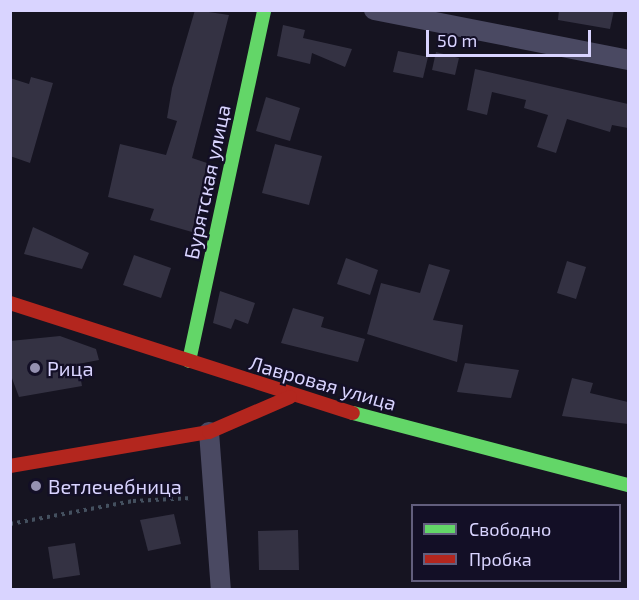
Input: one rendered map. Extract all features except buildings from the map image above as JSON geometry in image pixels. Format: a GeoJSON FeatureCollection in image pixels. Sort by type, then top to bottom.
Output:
{"type":"FeatureCollection","features":[{"type":"Feature","properties":{"kind":"street","name":"Бурятская улица"},"geometry":{"type":"LineString","coordinates":[[189,361],[264,10]]}},
{"type":"Feature","properties":{"kind":"street"},"geometry":{"type":"LineString","coordinates":[[374,10],[628,60]]}},
{"type":"Feature","properties":{"kind":"street","name":"Лавровая улица"},"geometry":{"type":"LineString","coordinates":[[10,303],[189,361],[290,397],[628,485]]}},
{"type":"Feature","properties":{"kind":"street"},"geometry":{"type":"LineString","coordinates":[[10,466],[209,432],[290,397]]}},
{"type":"Feature","properties":{"kind":"street"},"geometry":{"type":"LineString","coordinates":[[209,432],[221,590]]}},
{"type":"Feature","properties":{"kind":"path"},"geometry":{"type":"LineString","coordinates":[[10,524],[134,501],[213,497]]}},
{"type":"Feature","properties":{"kind":"traffic: fast"},"geometry":{"type":"LineString","coordinates":[[189,361],[264,10]]}},
{"type":"Feature","properties":{"kind":"traffic: fast"},"geometry":{"type":"LineString","coordinates":[[353,413],[628,485]]}},
{"type":"Feature","properties":{"kind":"traffic: jam"},"geometry":{"type":"LineString","coordinates":[[10,303],[353,413]]}},
{"type":"Feature","properties":{"kind":"traffic: jam"},"geometry":{"type":"LineString","coordinates":[[10,466],[209,432],[290,397]]}},
{"type":"Feature","properties":{"kind":"place","name":"Рица"},"geometry":{"type":"Point","coordinates":[35,368]}},
{"type":"Feature","properties":{"kind":"place","name":"Ветлечебница"},"geometry":{"type":"Point","coordinates":[36,486]}}]}
